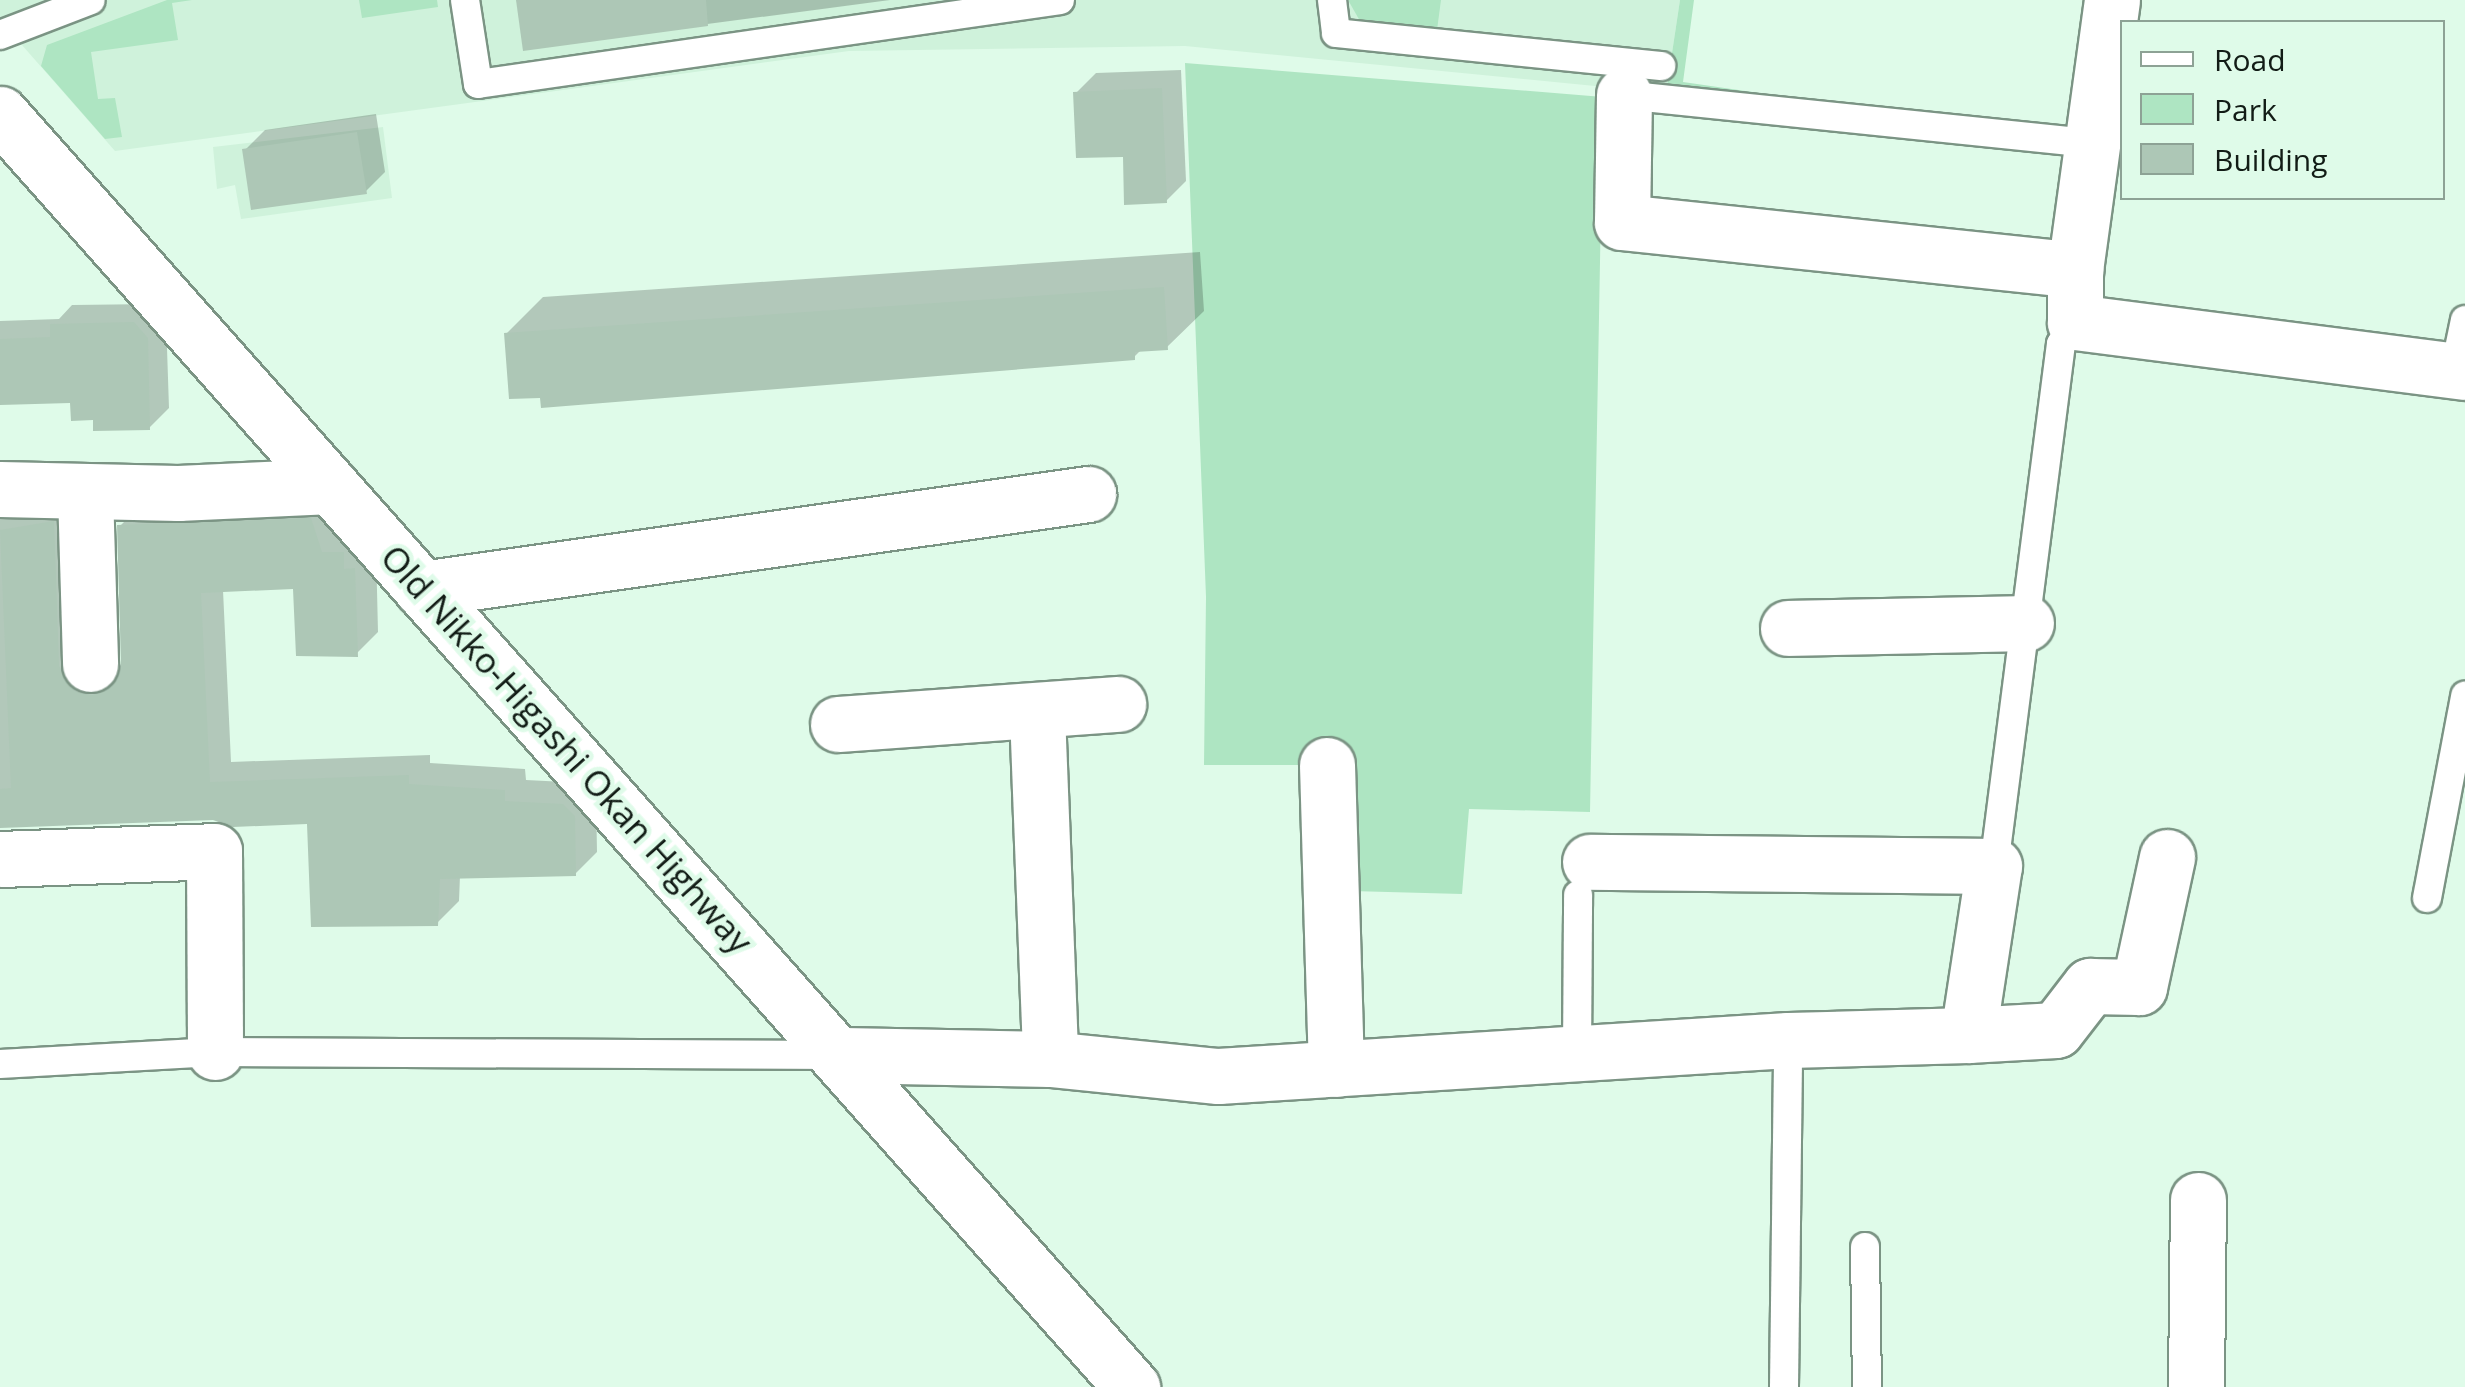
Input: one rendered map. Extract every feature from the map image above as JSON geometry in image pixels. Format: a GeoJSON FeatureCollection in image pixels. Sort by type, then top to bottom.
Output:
{"type":"FeatureCollection","features":[{"type":"Feature","properties":{"kind":"street"},"geometry":{"type":"LineString","coordinates":[[2075,296],[2112,0]]}},
{"type":"Feature","properties":{"kind":"street"},"geometry":{"type":"LineString","coordinates":[[1643,81],[1622,222],[2075,296],[2460,373]]}},
{"type":"Feature","properties":{"kind":"street","name":"Old Nikko-Higashi Okan Highway"},"geometry":{"type":"LineString","coordinates":[[0,114],[422,589],[844,1055],[1132,1387]]}},
{"type":"Feature","properties":{"kind":"street"},"geometry":{"type":"LineString","coordinates":[[0,489],[84,492],[331,486]]}},
{"type":"Feature","properties":{"kind":"street"},"geometry":{"type":"LineString","coordinates":[[84,492],[90,664]]}},
{"type":"Feature","properties":{"kind":"street"},"geometry":{"type":"LineString","coordinates":[[422,589],[1088,494]]}},
{"type":"Feature","properties":{"kind":"street"},"geometry":{"type":"LineString","coordinates":[[1788,628],[2026,622]]}},
{"type":"Feature","properties":{"kind":"street"},"geometry":{"type":"LineString","coordinates":[[838,724],[1037,713],[1118,704]]}},
{"type":"Feature","properties":{"kind":"street"},"geometry":{"type":"LineString","coordinates":[[1037,713],[1050,1059]]}},
{"type":"Feature","properties":{"kind":"street"},"geometry":{"type":"LineString","coordinates":[[1326,765],[1336,1069]]}},
{"type":"Feature","properties":{"kind":"street"},"geometry":{"type":"LineString","coordinates":[[0,859],[214,851],[216,1052]]}},
{"type":"Feature","properties":{"kind":"street"},"geometry":{"type":"LineString","coordinates":[[844,1055],[1050,1059],[1218,1076],[1788,1040],[2056,1030],[2090,986],[2139,987],[2167,858]]}},
{"type":"Feature","properties":{"kind":"street"},"geometry":{"type":"LineString","coordinates":[[1584,879],[1994,866],[1968,1035]]}},
{"type":"Feature","properties":{"kind":"street"},"geometry":{"type":"LineString","coordinates":[[2196,1387],[2198,1200]]}},
{"type":"Feature","properties":{"kind":"lane"},"geometry":{"type":"LineString","coordinates":[[0,35],[91,0]]}},
{"type":"Feature","properties":{"kind":"lane"},"geometry":{"type":"LineString","coordinates":[[465,0],[478,84],[1060,0]]}},
{"type":"Feature","properties":{"kind":"lane"},"geometry":{"type":"LineString","coordinates":[[1332,0],[1336,33],[1643,81],[2095,144]]}},
{"type":"Feature","properties":{"kind":"lane"},"geometry":{"type":"LineString","coordinates":[[1994,866],[2061,344],[2075,296]]}},
{"type":"Feature","properties":{"kind":"lane"},"geometry":{"type":"LineString","coordinates":[[2460,373],[2465,320]]}},
{"type":"Feature","properties":{"kind":"lane"},"geometry":{"type":"LineString","coordinates":[[2426,898],[2465,696]]}},
{"type":"Feature","properties":{"kind":"lane"},"geometry":{"type":"LineString","coordinates":[[1577,1054],[1584,879]]}},
{"type":"Feature","properties":{"kind":"lane"},"geometry":{"type":"LineString","coordinates":[[1784,1387],[1788,1040]]}},
{"type":"Feature","properties":{"kind":"lane"},"geometry":{"type":"LineString","coordinates":[[0,1064],[216,1052],[844,1055]]}},
{"type":"Feature","properties":{"kind":"lane"},"geometry":{"type":"LineString","coordinates":[[1865,1247],[1867,1387]]}},
{"type":"Feature","properties":{"kind":"shaded area"},"geometry":{"type":"Polygon","coordinates":[[[0,0],[1680,0],[1666,93],[1185,46],[849,51],[115,151],[0,20],[0,0]]]}},
{"type":"Feature","properties":{"kind":"shaded area"},"geometry":{"type":"Polygon","coordinates":[[[383,127],[392,198],[241,219],[235,185],[217,189],[213,147],[383,127]]]}},
{"type":"Feature","properties":{"kind":"green space"},"geometry":{"type":"Polygon","coordinates":[[[167,0],[192,0],[172,3],[178,40],[91,52],[98,99],[115,98],[122,137],[105,139],[41,66],[47,45],[167,0]]]}},
{"type":"Feature","properties":{"kind":"green space"},"geometry":{"type":"Polygon","coordinates":[[[359,0],[437,0],[438,7],[362,18],[359,0]]]}},
{"type":"Feature","properties":{"kind":"green space"},"geometry":{"type":"Polygon","coordinates":[[[1348,0],[1441,0],[1437,30],[1360,21],[1348,0]]]}},
{"type":"Feature","properties":{"kind":"green space"},"geometry":{"type":"Polygon","coordinates":[[[1680,0],[1694,0],[1683,82],[1955,121],[1666,93],[1680,0]]]}},
{"type":"Feature","properties":{"kind":"green space"},"geometry":{"type":"Polygon","coordinates":[[[1185,63],[1603,97],[1590,812],[1469,809],[1462,894],[1351,891],[1346,765],[1204,765],[1206,597],[1185,63]]]}},
{"type":"Feature","properties":{"kind":"building"},"geometry":{"type":"Polygon","coordinates":[[[516,0],[706,0],[708,26],[523,51],[516,0]]]}},
{"type":"Feature","properties":{"kind":"building"},"geometry":{"type":"Polygon","coordinates":[[[1162,88],[1167,203],[1124,205],[1123,157],[1076,158],[1073,92],[1162,88]]]}},
{"type":"Feature","properties":{"kind":"building"},"geometry":{"type":"Polygon","coordinates":[[[357,132],[367,194],[251,210],[242,149],[357,132]]]}},
{"type":"Feature","properties":{"kind":"building"},"geometry":{"type":"Polygon","coordinates":[[[1164,287],[1168,350],[1135,352],[1135,360],[541,408],[540,398],[509,399],[504,333],[1164,287]]]}},
{"type":"Feature","properties":{"kind":"building"},"geometry":{"type":"Polygon","coordinates":[[[134,322],[148,338],[150,430],[93,431],[93,420],[71,421],[70,403],[0,405],[0,339],[50,337],[50,324],[134,322]]]}},
{"type":"Feature","properties":{"kind":"building"},"geometry":{"type":"Polygon","coordinates":[[[311,518],[322,552],[344,552],[344,569],[355,568],[358,657],[296,656],[293,589],[201,593],[210,782],[409,775],[409,784],[505,790],[505,801],[563,804],[575,816],[576,876],[440,879],[438,926],[311,927],[307,824],[233,827],[213,820],[0,828],[0,789],[11,788],[0,530],[54,521],[59,666],[74,691],[92,695],[107,690],[121,664],[117,525],[311,518]]]}}]}
